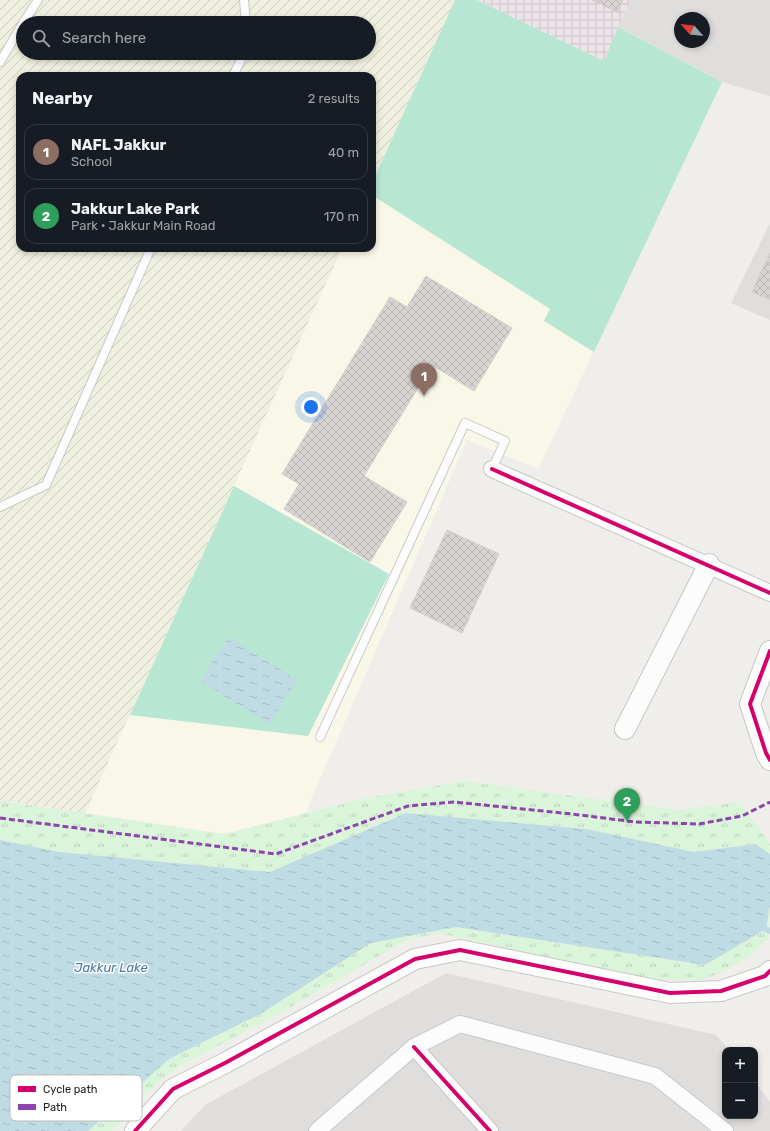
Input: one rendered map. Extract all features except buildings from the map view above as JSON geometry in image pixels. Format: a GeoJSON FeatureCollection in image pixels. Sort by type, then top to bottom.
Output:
{"type":"FeatureCollection","features":[{"type":"Feature","properties":{"kind":"street"},"geometry":{"type":"LineString","coordinates":[[492,469],[709,564],[770,593]]}},
{"type":"Feature","properties":{"kind":"street"},"geometry":{"type":"LineString","coordinates":[[625,730],[709,564]]}},
{"type":"Feature","properties":{"kind":"street"},"geometry":{"type":"LineString","coordinates":[[770,651],[750,704],[766,753],[770,760]]}},
{"type":"Feature","properties":{"kind":"street"},"geometry":{"type":"LineString","coordinates":[[135,1131],[173,1089],[225,1063],[415,959],[460,950],[670,993],[721,991],[765,976],[770,971]]}},
{"type":"Feature","properties":{"kind":"street"},"geometry":{"type":"LineString","coordinates":[[317,1131],[414,1047],[460,1024],[655,1076],[725,1131]]}},
{"type":"Feature","properties":{"kind":"street"},"geometry":{"type":"LineString","coordinates":[[414,1047],[490,1131]]}},
{"type":"Feature","properties":{"kind":"lane"},"geometry":{"type":"LineString","coordinates":[[28,16],[38,0]]}},
{"type":"Feature","properties":{"kind":"lane"},"geometry":{"type":"LineString","coordinates":[[244,0],[245,16]]}},
{"type":"Feature","properties":{"kind":"lane"},"geometry":{"type":"LineString","coordinates":[[0,62],[16,35]]}},
{"type":"Feature","properties":{"kind":"lane"},"geometry":{"type":"LineString","coordinates":[[235,72],[241,60]]}},
{"type":"Feature","properties":{"kind":"lane"},"geometry":{"type":"LineString","coordinates":[[0,507],[46,485],[149,252]]}},
{"type":"Feature","properties":{"kind":"lane"},"geometry":{"type":"LineString","coordinates":[[320,738],[465,423],[505,441],[492,469]]}},
{"type":"Feature","properties":{"kind":"shaded area"},"geometry":{"type":"Polygon","coordinates":[[[455,0],[477,0],[604,61],[618,27],[722,82],[538,469],[467,440],[305,814],[224,834],[85,813],[340,252],[376,252],[376,174],[455,0]]]}},
{"type":"Feature","properties":{"kind":"shaded area"},"geometry":{"type":"Polygon","coordinates":[[[477,0],[630,0],[604,61],[477,0]]]}},
{"type":"Feature","properties":{"kind":"shaded area"},"geometry":{"type":"Polygon","coordinates":[[[630,0],[770,0],[770,96],[722,82],[618,27],[630,0]]]}},
{"type":"Feature","properties":{"kind":"shaded area"},"geometry":{"type":"Polygon","coordinates":[[[770,223],[770,320],[731,303],[770,223]]]}},
{"type":"Feature","properties":{"kind":"shaded area"},"geometry":{"type":"Polygon","coordinates":[[[446,973],[716,1035],[726,1047],[722,1047],[722,1119],[758,1119],[758,1087],[770,1101],[770,1131],[181,1131],[205,1105],[446,973]]]}},
{"type":"Feature","properties":{"kind":"green space"},"geometry":{"type":"Polygon","coordinates":[[[0,0],[455,0],[376,174],[376,72],[16,72],[16,252],[340,252],[85,813],[0,800],[0,0]]]}},
{"type":"Feature","properties":{"kind":"green space"},"geometry":{"type":"Polygon","coordinates":[[[455,0],[477,0],[604,61],[618,27],[722,82],[594,352],[544,321],[550,309],[376,198],[376,174],[455,0]]]}},
{"type":"Feature","properties":{"kind":"green space"},"geometry":{"type":"Polygon","coordinates":[[[234,486],[389,574],[308,736],[130,715],[234,486]]]}},
{"type":"Feature","properties":{"kind":"green space"},"geometry":{"type":"Polygon","coordinates":[[[464,781],[677,810],[741,802],[770,843],[770,854],[756,845],[694,852],[586,829],[406,813],[270,872],[60,852],[0,840],[0,801],[224,834],[366,798],[464,781]]]}},
{"type":"Feature","properties":{"kind":"green space"},"geometry":{"type":"Polygon","coordinates":[[[770,905],[769,938],[752,955],[722,972],[702,980],[666,980],[603,970],[439,933],[407,940],[270,1019],[189,1061],[160,1080],[142,1099],[142,1083],[169,1059],[262,1013],[371,943],[456,927],[705,965],[766,929],[770,905]]]}},
{"type":"Feature","properties":{"kind":"green space"},"geometry":{"type":"Polygon","coordinates":[[[99,1121],[121,1121],[112,1131],[88,1131],[99,1121]]]}},
{"type":"Feature","properties":{"kind":"water"},"geometry":{"type":"Polygon","coordinates":[[[228,637],[297,680],[269,724],[200,681],[228,637]]]}},
{"type":"Feature","properties":{"kind":"water","name":"Jakkur Lake"},"geometry":{"type":"Polygon","coordinates":[[[406,813],[586,829],[694,852],[756,844],[770,854],[770,905],[766,929],[705,965],[456,927],[371,943],[262,1013],[169,1059],[142,1083],[142,1075],[10,1075],[10,1121],[99,1121],[88,1131],[0,1131],[0,840],[60,852],[270,872],[406,813]]]}},
{"type":"Feature","properties":{"kind":"waterway"},"geometry":{"type":"LineString","coordinates":[[759,926],[770,931]]}},
{"type":"Feature","properties":{"kind":"marked path"},"geometry":{"type":"LineString","coordinates":[[0,818],[276,854],[408,806],[454,802],[635,822],[699,824],[742,816],[770,802]]}},
{"type":"Feature","properties":{"kind":"cycle path"},"geometry":{"type":"LineString","coordinates":[[492,469],[770,593]]}},
{"type":"Feature","properties":{"kind":"cycle path"},"geometry":{"type":"LineString","coordinates":[[770,651],[750,704],[766,753],[770,760]]}},
{"type":"Feature","properties":{"kind":"cycle path"},"geometry":{"type":"LineString","coordinates":[[135,1131],[173,1089],[225,1063],[415,959],[460,950],[670,993],[721,991],[765,976],[770,971]]}},
{"type":"Feature","properties":{"kind":"cycle path"},"geometry":{"type":"LineString","coordinates":[[414,1047],[490,1131]]}},
{"type":"Feature","properties":{"kind":"place","name":"NAFL Jakkur"},"geometry":{"type":"Point","coordinates":[424,396]}},
{"type":"Feature","properties":{"kind":"place","name":"Jakkur Lake Park"},"geometry":{"type":"Point","coordinates":[627,821]}}]}
